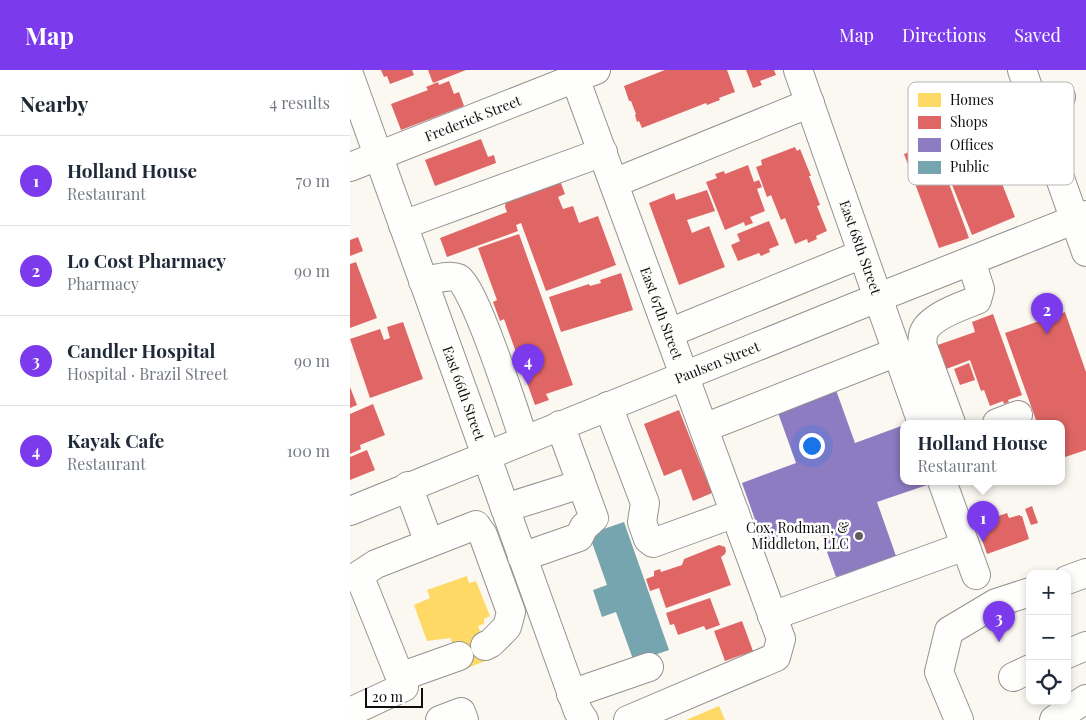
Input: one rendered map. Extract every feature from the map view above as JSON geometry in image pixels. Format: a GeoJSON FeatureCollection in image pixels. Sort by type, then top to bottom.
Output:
{"type":"FeatureCollection","features":[{"type":"Feature","properties":{"kind":"street","name":"East 68th Street"},"geometry":{"type":"LineString","coordinates":[[798,70],[921,420]]}},
{"type":"Feature","properties":{"kind":"street"},"geometry":{"type":"LineString","coordinates":[[1022,70],[1026,82]]}},
{"type":"Feature","properties":{"kind":"street","name":"East 67th Street"},"geometry":{"type":"LineString","coordinates":[[581,73],[603,152],[777,628]]}},
{"type":"Feature","properties":{"kind":"street","name":"Frederick Street"},"geometry":{"type":"LineString","coordinates":[[350,167],[581,73]]}},
{"type":"Feature","properties":{"kind":"street","name":"East 66th Street"},"geometry":{"type":"LineString","coordinates":[[350,77],[579,713]]}},
{"type":"Feature","properties":{"kind":"street"},"geometry":{"type":"LineString","coordinates":[[614,183],[810,103]]}},
{"type":"Feature","properties":{"kind":"street"},"geometry":{"type":"LineString","coordinates":[[404,225],[603,152]]}},
{"type":"Feature","properties":{"kind":"street"},"geometry":{"type":"LineString","coordinates":[[1067,185],[1080,218],[1086,252]]}},
{"type":"Feature","properties":{"kind":"street","name":"Paulsen Street"},"geometry":{"type":"LineString","coordinates":[[350,511],[684,375],[1080,218]]}},
{"type":"Feature","properties":{"kind":"street"},"geometry":{"type":"LineString","coordinates":[[669,333],[862,254]]}},
{"type":"Feature","properties":{"kind":"street"},"geometry":{"type":"LineString","coordinates":[[950,420],[922,344],[923,333],[930,323],[976,300],[980,289],[971,261]]}},
{"type":"Feature","properties":{"kind":"street"},"geometry":{"type":"LineString","coordinates":[[424,281],[452,277],[459,278],[466,287],[484,328],[524,440]]}},
{"type":"Feature","properties":{"kind":"street"},"geometry":{"type":"LineString","coordinates":[[704,428],[897,352]]}},
{"type":"Feature","properties":{"kind":"street"},"geometry":{"type":"LineString","coordinates":[[608,406],[645,503],[642,522],[648,539],[653,543],[735,513]]}},
{"type":"Feature","properties":{"kind":"street"},"geometry":{"type":"LineString","coordinates":[[522,557],[579,537],[584,527],[594,518],[560,426]]}},
{"type":"Feature","properties":{"kind":"street"},"geometry":{"type":"LineString","coordinates":[[505,508],[578,485],[580,480]]}},
{"type":"Feature","properties":{"kind":"street"},"geometry":{"type":"LineString","coordinates":[[943,485],[976,575]]}},
{"type":"Feature","properties":{"kind":"street"},"geometry":{"type":"LineString","coordinates":[[408,486],[429,543]]}},
{"type":"Feature","properties":{"kind":"street"},"geometry":{"type":"LineString","coordinates":[[350,712],[404,687],[359,575],[376,564],[476,525],[483,536],[511,612],[507,627],[491,643],[485,646]]}},
{"type":"Feature","properties":{"kind":"street"},"geometry":{"type":"LineString","coordinates":[[628,720],[776,657],[777,628],[965,546]]}},
{"type":"Feature","properties":{"kind":"street"},"geometry":{"type":"LineString","coordinates":[[959,720],[939,672],[949,630],[996,603],[1026,593]]}},
{"type":"Feature","properties":{"kind":"street"},"geometry":{"type":"LineString","coordinates":[[1071,652],[1086,646]]}},
{"type":"Feature","properties":{"kind":"street"},"geometry":{"type":"LineString","coordinates":[[400,677],[459,656]]}},
{"type":"Feature","properties":{"kind":"street"},"geometry":{"type":"LineString","coordinates":[[579,713],[649,667]]}},
{"type":"Feature","properties":{"kind":"street"},"geometry":{"type":"LineString","coordinates":[[1054,720],[1086,698]]}},
{"type":"Feature","properties":{"kind":"street"},"geometry":{"type":"LineString","coordinates":[[440,720],[461,712],[464,720]]}},
{"type":"Feature","properties":{"kind":"building: Homes"},"geometry":{"type":"Polygon","coordinates":[[[467,576],[469,583],[476,581],[490,616],[484,619],[484,624],[478,626],[490,659],[465,669],[450,638],[427,641],[414,605],[430,598],[427,590],[467,576]]]}},
{"type":"Feature","properties":{"kind":"building: Homes"},"geometry":{"type":"Polygon","coordinates":[[[719,706],[725,720],[686,720],[719,706]]]}},
{"type":"Feature","properties":{"kind":"building: Shops"},"geometry":{"type":"Polygon","coordinates":[[[381,70],[412,70],[414,75],[390,84],[387,76],[384,77],[381,70]]]}},
{"type":"Feature","properties":{"kind":"building: Shops"},"geometry":{"type":"Polygon","coordinates":[[[428,70],[466,70],[433,83],[428,70]]]}},
{"type":"Feature","properties":{"kind":"building: Shops"},"geometry":{"type":"Polygon","coordinates":[[[665,70],[727,70],[735,92],[719,98],[720,100],[707,105],[706,103],[642,128],[639,121],[637,122],[636,114],[624,86],[665,70]]]}},
{"type":"Feature","properties":{"kind":"building: Shops"},"geometry":{"type":"Polygon","coordinates":[[[746,70],[774,70],[776,75],[760,81],[762,85],[753,88],[746,70]]]}},
{"type":"Feature","properties":{"kind":"building: Shops"},"geometry":{"type":"Polygon","coordinates":[[[449,81],[454,94],[459,92],[464,106],[401,130],[391,104],[428,90],[426,87],[438,82],[439,85],[449,81]]]}},
{"type":"Feature","properties":{"kind":"building: Shops"},"geometry":{"type":"Polygon","coordinates":[[[481,139],[488,157],[494,155],[496,163],[435,186],[425,160],[481,139]]]}},
{"type":"Feature","properties":{"kind":"building: Shops"},"geometry":{"type":"Polygon","coordinates":[[[795,147],[797,151],[800,149],[811,176],[809,176],[820,205],[817,206],[827,231],[816,236],[817,239],[808,243],[807,239],[795,244],[785,218],[781,220],[771,195],[767,197],[756,167],[762,165],[761,160],[795,147]]]}},
{"type":"Feature","properties":{"kind":"building: Shops"},"geometry":{"type":"Polygon","coordinates":[[[908,153],[908,165],[904,154],[908,153]]]}},
{"type":"Feature","properties":{"kind":"building: Shops"},"geometry":{"type":"Polygon","coordinates":[[[748,165],[754,182],[759,180],[762,187],[757,189],[765,211],[750,217],[753,223],[745,226],[744,222],[725,230],[706,182],[717,178],[715,174],[724,171],[725,174],[748,165]]]}},
{"type":"Feature","properties":{"kind":"building: Shops"},"geometry":{"type":"Polygon","coordinates":[[[559,178],[565,194],[558,197],[563,209],[573,206],[579,223],[598,216],[616,265],[546,291],[521,223],[516,225],[518,231],[447,257],[440,238],[507,212],[505,207],[507,194],[559,178]]]}},
{"type":"Feature","properties":{"kind":"building: Shops"},"geometry":{"type":"Polygon","coordinates":[[[916,185],[949,185],[969,238],[939,248],[916,185]]]}},
{"type":"Feature","properties":{"kind":"building: Shops"},"geometry":{"type":"Polygon","coordinates":[[[952,185],[1003,185],[1015,217],[972,235],[952,185]]]}},
{"type":"Feature","properties":{"kind":"building: Shops"},"geometry":{"type":"Polygon","coordinates":[[[707,190],[715,211],[687,220],[692,233],[709,226],[725,267],[679,285],[649,203],[674,193],[676,200],[707,190]]]}},
{"type":"Feature","properties":{"kind":"building: Shops"},"geometry":{"type":"Polygon","coordinates":[[[769,221],[779,245],[769,249],[770,252],[761,256],[759,253],[738,261],[731,245],[740,241],[737,234],[769,221]]]}},
{"type":"Feature","properties":{"kind":"building: Shops"},"geometry":{"type":"Polygon","coordinates":[[[519,234],[573,385],[546,394],[549,400],[535,405],[504,319],[500,321],[493,302],[497,300],[478,248],[519,234]]]}},
{"type":"Feature","properties":{"kind":"building: Shops"},"geometry":{"type":"Polygon","coordinates":[[[358,237],[363,251],[350,256],[350,240],[358,237]]]}},
{"type":"Feature","properties":{"kind":"building: Shops"},"geometry":{"type":"Polygon","coordinates":[[[356,262],[377,318],[350,328],[350,264],[356,262]]]}},
{"type":"Feature","properties":{"kind":"building: Shops"},"geometry":{"type":"Polygon","coordinates":[[[621,273],[633,310],[561,332],[549,297],[589,284],[590,286],[601,283],[600,280],[621,273]]]}},
{"type":"Feature","properties":{"kind":"building: Shops"},"geometry":{"type":"Polygon","coordinates":[[[1065,312],[1086,372],[1086,450],[1065,457],[1065,420],[1036,420],[1005,333],[1065,312]]]}},
{"type":"Feature","properties":{"kind":"building: Shops"},"geometry":{"type":"Polygon","coordinates":[[[993,314],[1022,395],[1008,400],[1009,402],[1004,404],[1003,401],[990,406],[984,390],[981,391],[970,360],[941,371],[932,347],[975,332],[972,322],[993,314]]]}},
{"type":"Feature","properties":{"kind":"building: Shops"},"geometry":{"type":"Polygon","coordinates":[[[403,322],[423,379],[370,398],[350,339],[380,329],[384,340],[390,338],[387,327],[403,322]]]}},
{"type":"Feature","properties":{"kind":"building: Shops"},"geometry":{"type":"Polygon","coordinates":[[[969,363],[975,380],[960,385],[954,369],[969,363]]]}},
{"type":"Feature","properties":{"kind":"building: Shops"},"geometry":{"type":"Polygon","coordinates":[[[350,387],[357,405],[350,408],[350,387]]]}},
{"type":"Feature","properties":{"kind":"building: Shops"},"geometry":{"type":"Polygon","coordinates":[[[373,404],[385,435],[360,445],[361,449],[350,454],[350,414],[373,404]]]}},
{"type":"Feature","properties":{"kind":"building: Shops"},"geometry":{"type":"Polygon","coordinates":[[[679,410],[712,493],[693,501],[681,469],[664,476],[644,424],[679,410]]]}},
{"type":"Feature","properties":{"kind":"building: Shops"},"geometry":{"type":"Polygon","coordinates":[[[367,450],[375,470],[350,480],[350,457],[367,450]]]}},
{"type":"Feature","properties":{"kind":"building: Shops"},"geometry":{"type":"Polygon","coordinates":[[[1032,506],[1038,523],[1031,525],[1025,509],[1032,506]]]}},
{"type":"Feature","properties":{"kind":"building: Shops"},"geometry":{"type":"Polygon","coordinates":[[[1007,513],[1009,518],[1022,516],[1029,539],[987,554],[978,529],[998,522],[996,517],[1007,513]]]}},
{"type":"Feature","properties":{"kind":"building: Shops"},"geometry":{"type":"Polygon","coordinates":[[[719,545],[725,547],[725,554],[721,557],[731,585],[666,608],[659,588],[650,591],[646,579],[654,576],[654,571],[660,569],[661,572],[682,565],[684,559],[719,545]]]}},
{"type":"Feature","properties":{"kind":"building: Shops"},"geometry":{"type":"Polygon","coordinates":[[[710,598],[720,625],[706,630],[704,626],[678,635],[674,624],[670,625],[666,613],[710,598]]]}},
{"type":"Feature","properties":{"kind":"building: Shops"},"geometry":{"type":"Polygon","coordinates":[[[742,621],[753,651],[725,661],[714,631],[742,621]]]}},
{"type":"Feature","properties":{"kind":"building: Offices"},"geometry":{"type":"Polygon","coordinates":[[[836,390],[855,443],[900,426],[900,485],[927,485],[877,502],[896,556],[836,577],[817,524],[763,542],[742,483],[796,463],[777,410],[836,390]]]}},
{"type":"Feature","properties":{"kind":"building: Public"},"geometry":{"type":"Polygon","coordinates":[[[624,522],[669,650],[634,662],[616,612],[602,617],[593,590],[607,585],[589,534],[624,522]]]}},
{"type":"Feature","properties":{"kind":"place","name":"Lo Cost Pharmacy"},"geometry":{"type":"Point","coordinates":[1047,334]}},
{"type":"Feature","properties":{"kind":"place","name":"Kayak Cafe"},"geometry":{"type":"Point","coordinates":[528,385]}},
{"type":"Feature","properties":{"kind":"place","name":"Cox, Rodman, & Middleton, LLC"},"geometry":{"type":"Point","coordinates":[859,536]}},
{"type":"Feature","properties":{"kind":"place","name":"Holland House"},"geometry":{"type":"Point","coordinates":[983,542]}},
{"type":"Feature","properties":{"kind":"place","name":"Candler Hospital"},"geometry":{"type":"Point","coordinates":[999,642]}}]}
